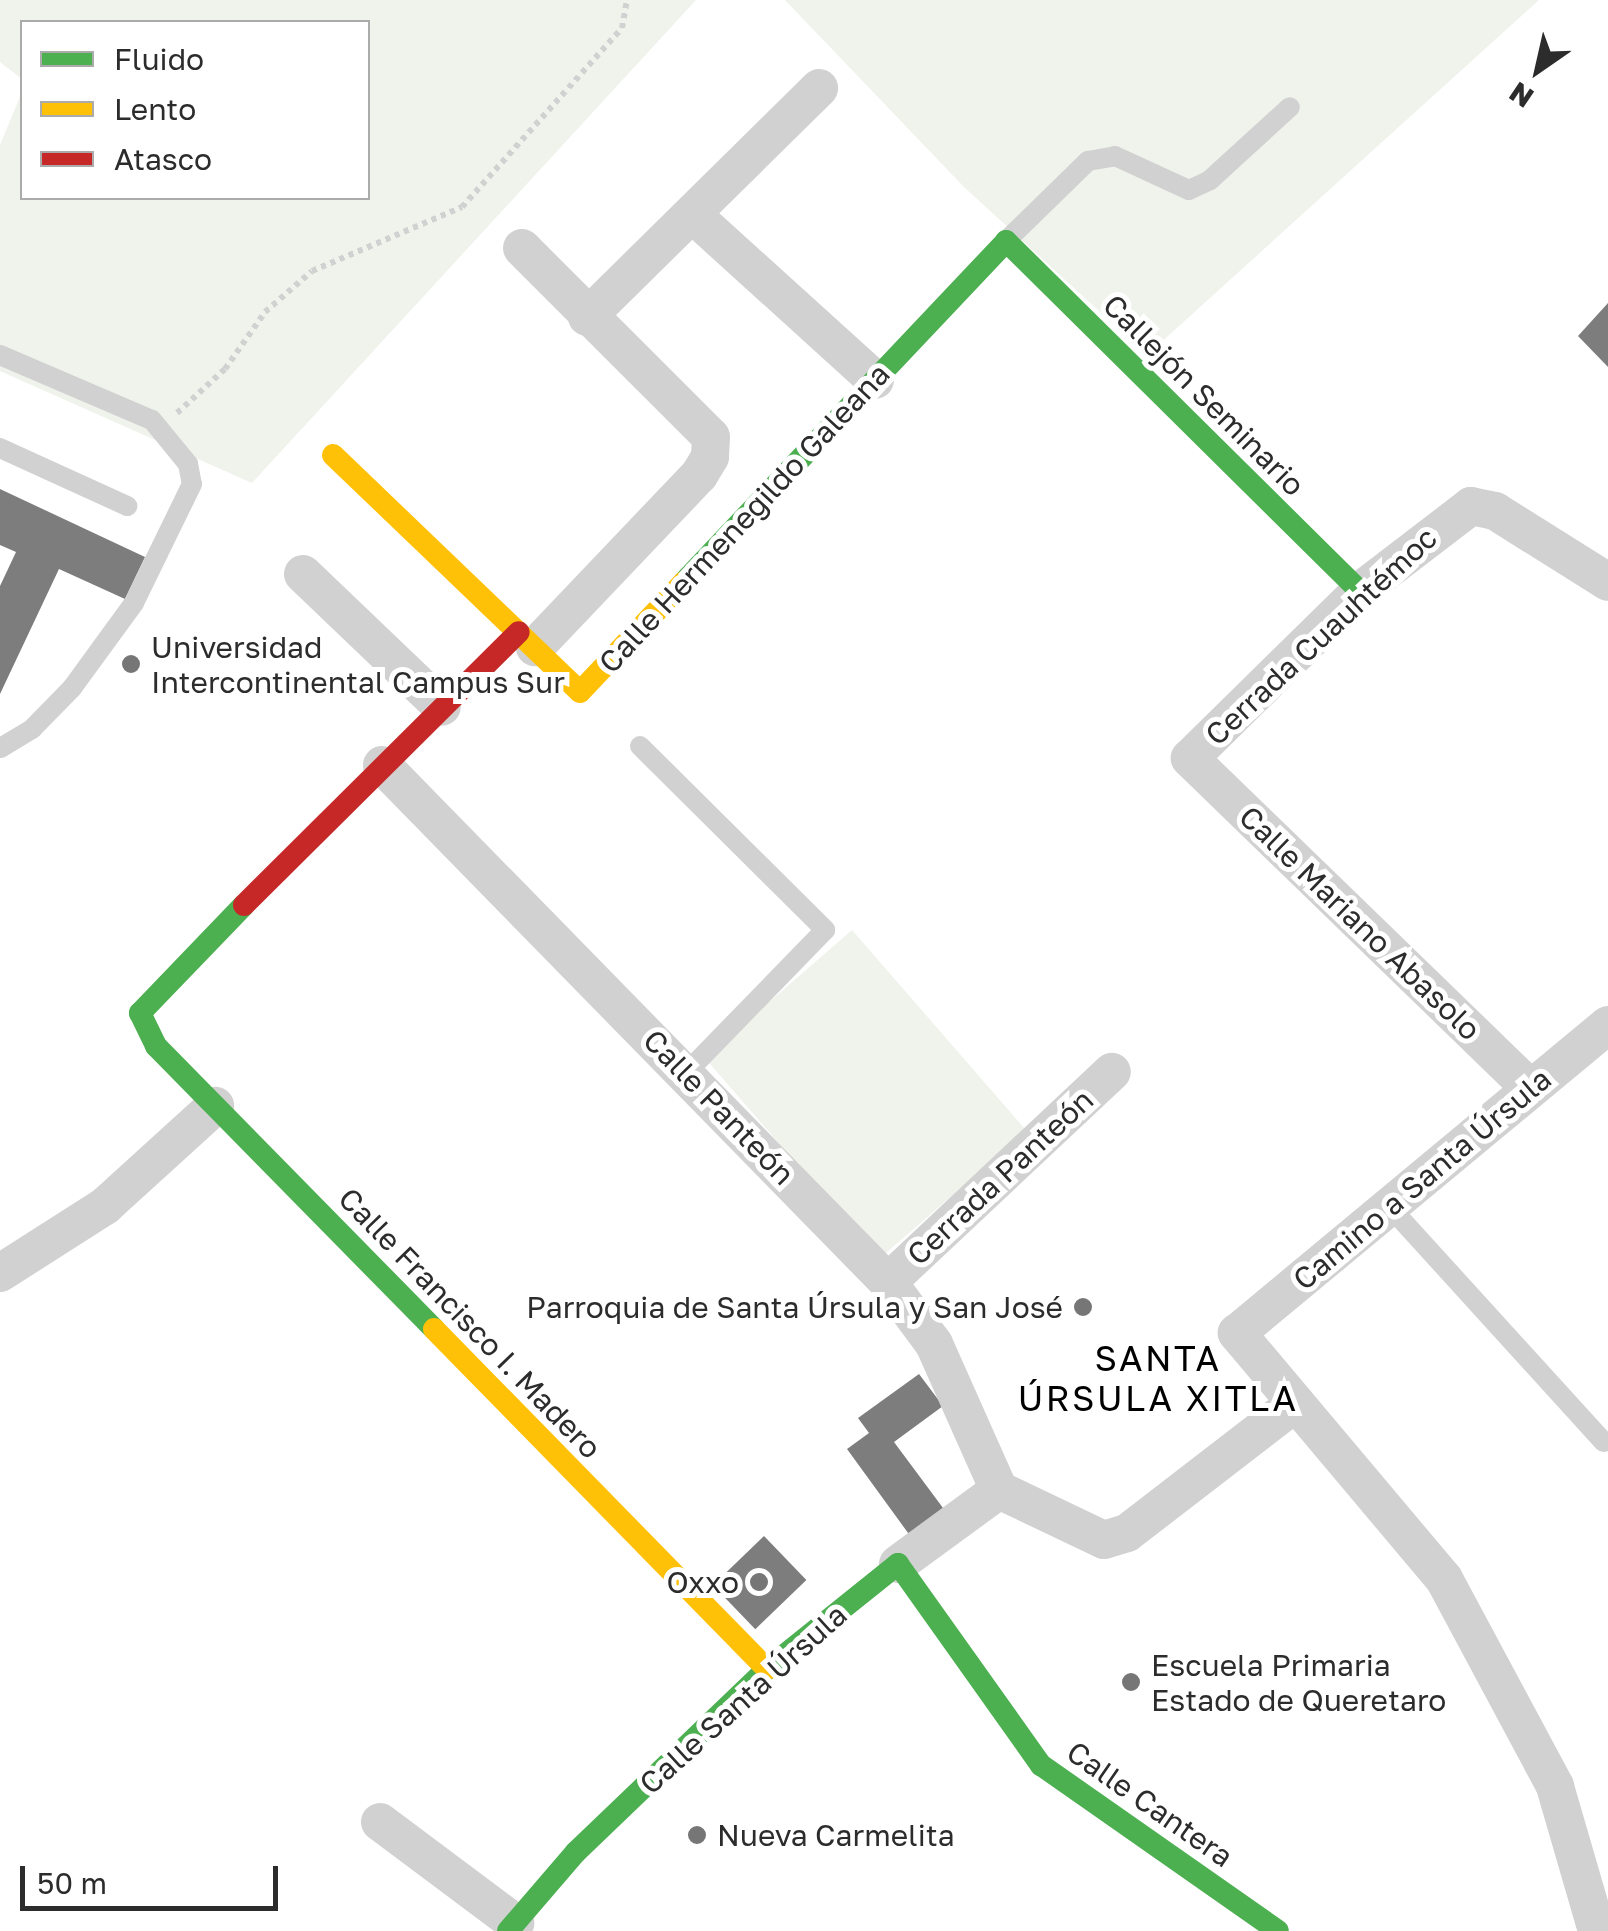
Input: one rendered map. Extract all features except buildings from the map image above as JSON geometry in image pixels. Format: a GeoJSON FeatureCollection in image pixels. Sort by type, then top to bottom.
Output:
{"type":"FeatureCollection","features":[{"type":"Feature","properties":{"kind":"street"},"geometry":{"type":"LineString","coordinates":[[586,316],[819,88]]}},
{"type":"Feature","properties":{"kind":"street"},"geometry":{"type":"LineString","coordinates":[[692,214],[876,380]]}},
{"type":"Feature","properties":{"kind":"street","name":"Calle Hermenegildo Galeana"},"geometry":{"type":"LineString","coordinates":[[527,640],[580,692],[1006,241]]}},
{"type":"Feature","properties":{"kind":"street","name":"Callejón Seminario"},"geometry":{"type":"LineString","coordinates":[[1006,241],[1360,591]]}},
{"type":"Feature","properties":{"kind":"street"},"geometry":{"type":"LineString","coordinates":[[382,764],[442,707],[527,640],[710,457],[711,438],[522,248]]}},
{"type":"Feature","properties":{"kind":"street"},"geometry":{"type":"LineString","coordinates":[[333,455],[527,640]]}},
{"type":"Feature","properties":{"kind":"street","name":"Cerrada Cuauhtémoc"},"geometry":{"type":"LineString","coordinates":[[1190,758],[1360,591],[1470,506],[1496,510],[1608,582]]}},
{"type":"Feature","properties":{"kind":"street"},"geometry":{"type":"LineString","coordinates":[[303,574],[442,707]]}},
{"type":"Feature","properties":{"kind":"street","name":"Calle Mariano Abasolo"},"geometry":{"type":"LineString","coordinates":[[1190,758],[1530,1088]]}},
{"type":"Feature","properties":{"kind":"street","name":"Calle Francisco I. Madero"},"geometry":{"type":"LineString","coordinates":[[382,764],[161,984],[140,1012],[156,1046],[767,1669]]}},
{"type":"Feature","properties":{"kind":"street","name":"Calle Panteón"},"geometry":{"type":"LineString","coordinates":[[382,764],[888,1282],[934,1344],[999,1490]]}},
{"type":"Feature","properties":{"kind":"street","name":"Camino a Santa Úrsula"},"geometry":{"type":"LineString","coordinates":[[1296,1403],[1237,1333],[1608,1025]]}},
{"type":"Feature","properties":{"kind":"street","name":"Cerrada Panteón"},"geometry":{"type":"LineString","coordinates":[[888,1282],[1112,1072]]}},
{"type":"Feature","properties":{"kind":"street"},"geometry":{"type":"LineString","coordinates":[[0,1273],[105,1206],[215,1106]]}},
{"type":"Feature","properties":{"kind":"street"},"geometry":{"type":"LineString","coordinates":[[999,1490],[1104,1540],[1128,1533],[1296,1403],[1444,1579],[1555,1786],[1597,1931]]}},
{"type":"Feature","properties":{"kind":"street","name":"Calle Santa Úrsula"},"geometry":{"type":"LineString","coordinates":[[511,1927],[576,1852],[767,1669],[898,1564],[999,1490]]}},
{"type":"Feature","properties":{"kind":"street","name":"Calle Cantera"},"geometry":{"type":"LineString","coordinates":[[898,1564],[1041,1765],[1278,1931]]}},
{"type":"Feature","properties":{"kind":"street"},"geometry":{"type":"LineString","coordinates":[[380,1822],[511,1927]]}},
{"type":"Feature","properties":{"kind":"lane"},"geometry":{"type":"LineString","coordinates":[[1006,241],[1088,160],[1114,156],[1189,190],[1210,180],[1290,107]]}},
{"type":"Feature","properties":{"kind":"lane"},"geometry":{"type":"LineString","coordinates":[[0,355],[152,420],[188,464],[192,484],[134,603],[72,688],[32,729],[0,748]]}},
{"type":"Feature","properties":{"kind":"lane"},"geometry":{"type":"LineString","coordinates":[[0,448],[127,506]]}},
{"type":"Feature","properties":{"kind":"lane"},"geometry":{"type":"LineString","coordinates":[[640,746],[825,930],[687,1072]]}},
{"type":"Feature","properties":{"kind":"lane"},"geometry":{"type":"LineString","coordinates":[[1389,1206],[1604,1442]]}},
{"type":"Feature","properties":{"kind":"path"},"geometry":{"type":"LineString","coordinates":[[152,420],[184,410],[225,368],[265,312],[312,271],[462,207],[622,28],[627,0]]}},
{"type":"Feature","properties":{"kind":"shaded area"},"geometry":{"type":"Polygon","coordinates":[[[0,0],[696,0],[252,483],[0,371],[0,145],[20,97],[20,200],[370,200],[370,20],[20,20],[20,77],[0,62],[0,0]]]}},
{"type":"Feature","properties":{"kind":"shaded area"},"geometry":{"type":"Polygon","coordinates":[[[785,0],[1539,0],[1147,355],[964,187],[785,0]]]}},
{"type":"Feature","properties":{"kind":"shaded area"},"geometry":{"type":"Polygon","coordinates":[[[852,930],[1027,1131],[879,1259],[705,1058],[852,930]]]}},
{"type":"Feature","properties":{"kind":"traffic: fast"},"geometry":{"type":"LineString","coordinates":[[684,582],[1006,241],[1360,591]]}},
{"type":"Feature","properties":{"kind":"traffic: fast"},"geometry":{"type":"LineString","coordinates":[[244,905],[140,1013],[156,1046],[434,1329]]}},
{"type":"Feature","properties":{"kind":"traffic: fast"},"geometry":{"type":"LineString","coordinates":[[508,1931],[576,1852],[767,1669],[898,1564],[1041,1765],[1278,1931]]}},
{"type":"Feature","properties":{"kind":"traffic: slow"},"geometry":{"type":"LineString","coordinates":[[333,455],[580,692],[684,582]]}},
{"type":"Feature","properties":{"kind":"traffic: slow"},"geometry":{"type":"LineString","coordinates":[[434,1329],[767,1669]]}},
{"type":"Feature","properties":{"kind":"traffic: jam"},"geometry":{"type":"LineString","coordinates":[[244,905],[519,632]]}},
{"type":"Feature","properties":{"kind":"place","name":"Universidad Intercontinental Campus Sur"},"geometry":{"type":"Point","coordinates":[131,664]}},
{"type":"Feature","properties":{"kind":"place","name":"Parroquia de Santa Úrsula y San José"},"geometry":{"type":"Point","coordinates":[1083,1307]}},
{"type":"Feature","properties":{"kind":"place","name":"Oxxo"},"geometry":{"type":"Point","coordinates":[759,1582]}},
{"type":"Feature","properties":{"kind":"place","name":"Escuela Primaria Estado de Queretaro"},"geometry":{"type":"Point","coordinates":[1131,1682]}},
{"type":"Feature","properties":{"kind":"place","name":"Nueva Carmelita"},"geometry":{"type":"Point","coordinates":[697,1835]}},
{"type":"Feature","properties":{"kind":"district","name":"SANTA ÚRSULA XITLA"},"geometry":{"type":"Point","coordinates":[1158,1378]}}]}
